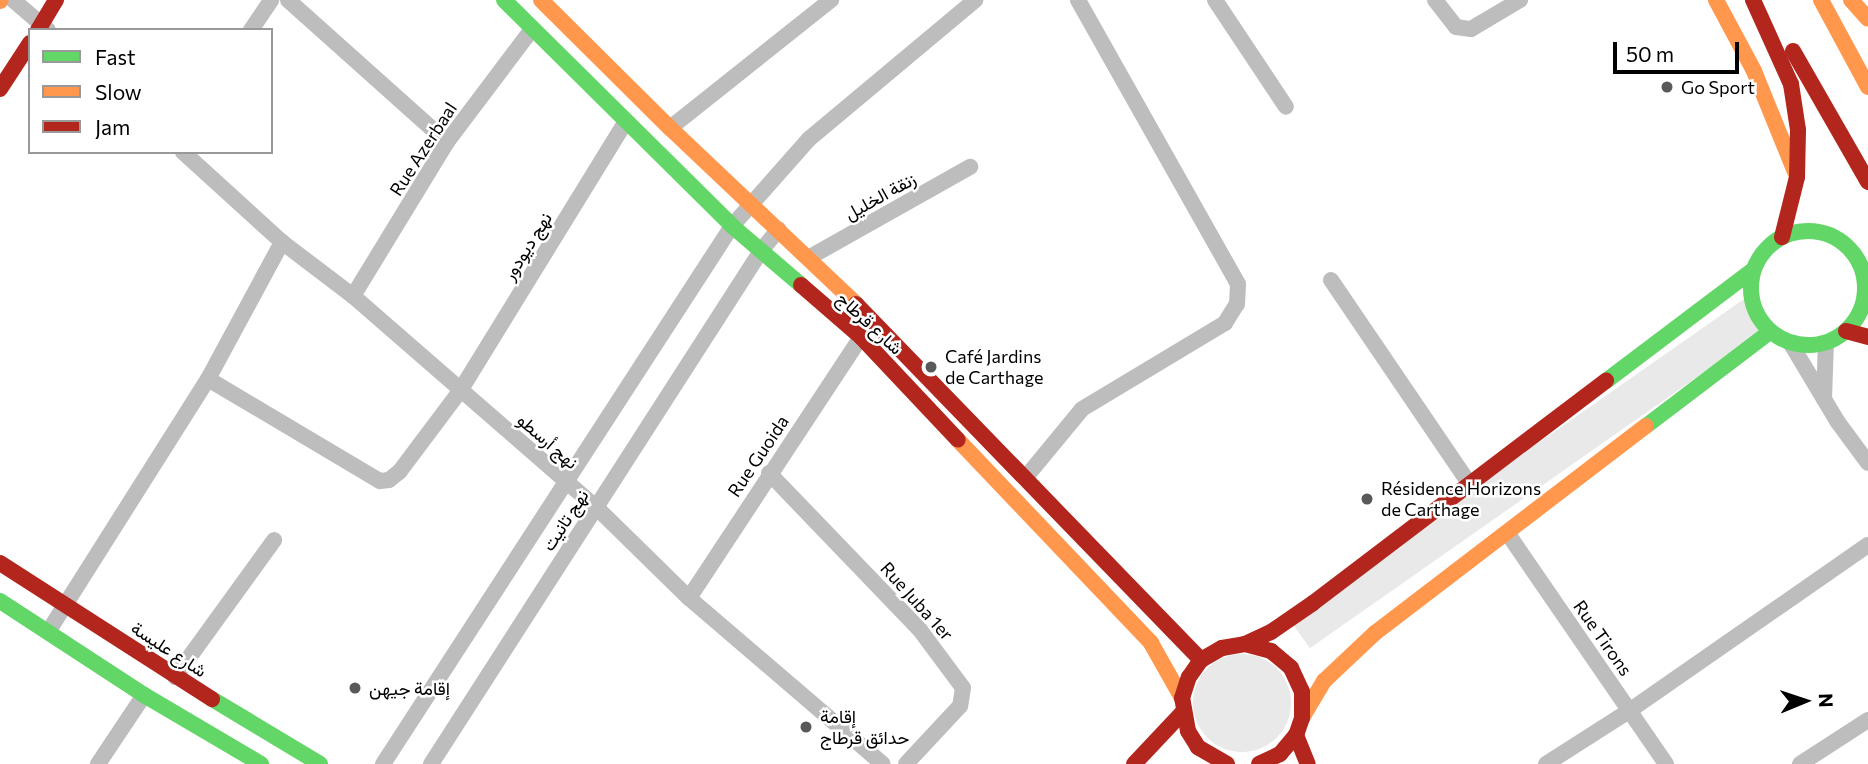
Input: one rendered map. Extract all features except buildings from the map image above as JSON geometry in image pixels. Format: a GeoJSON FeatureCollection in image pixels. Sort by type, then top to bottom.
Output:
{"type":"FeatureCollection","features":[{"type":"Feature","properties":{"kind":"main road"},"geometry":{"type":"LineString","coordinates":[[43,28],[56,0]]}},
{"type":"Feature","properties":{"kind":"main road","name":"شارع قرطاج"},"geometry":{"type":"LineString","coordinates":[[504,0],[732,226],[861,337],[1151,643],[1182,705],[1188,731],[1198,747],[1227,764]]}},
{"type":"Feature","properties":{"kind":"main road"},"geometry":{"type":"LineString","coordinates":[[1716,0],[1754,71],[1797,177]]}},
{"type":"Feature","properties":{"kind":"main road"},"geometry":{"type":"LineString","coordinates":[[1753,0],[1791,84],[1798,131],[1797,177],[1782,237]]}},
{"type":"Feature","properties":{"kind":"main road"},"geometry":{"type":"LineString","coordinates":[[1763,0],[1868,182]]}},
{"type":"Feature","properties":{"kind":"main road"},"geometry":{"type":"LineString","coordinates":[[1821,0],[1868,87]]}},
{"type":"Feature","properties":{"kind":"main road"},"geometry":{"type":"LineString","coordinates":[[1851,0],[1868,19]]}},
{"type":"Feature","properties":{"kind":"main road","name":"شارع قرطاج"},"geometry":{"type":"LineString","coordinates":[[552,3],[670,128],[810,257],[1201,660]]}},
{"type":"Feature","properties":{"kind":"main road"},"geometry":{"type":"LineString","coordinates":[[0,89],[28,46]]}},
{"type":"Feature","properties":{"kind":"main road"},"geometry":{"type":"LineString","coordinates":[[1811,231],[1839,240],[1854,256],[1864,276],[1863,306],[1846,331],[1826,343],[1809,346],[1791,344],[1770,332],[1756,313],[1751,299],[1753,270],[1760,256],[1782,237],[1811,231]]}},
{"type":"Feature","properties":{"kind":"main road"},"geometry":{"type":"LineString","coordinates":[[1134,764],[1182,705],[1189,677],[1201,660],[1222,648],[1245,644],[1272,632],[1753,270]]}},
{"type":"Feature","properties":{"kind":"main road"},"geometry":{"type":"LineString","coordinates":[[1846,331],[1868,337]]}},
{"type":"Feature","properties":{"kind":"main road"},"geometry":{"type":"LineString","coordinates":[[1259,764],[1280,754],[1296,735],[1302,718],[1324,681],[1375,633],[1508,534],[1744,349],[1770,332]]}},
{"type":"Feature","properties":{"kind":"main road","name":"شارع عليسة"},"geometry":{"type":"LineString","coordinates":[[0,563],[175,677],[320,764]]}},
{"type":"Feature","properties":{"kind":"main road"},"geometry":{"type":"LineString","coordinates":[[0,601],[144,695],[261,764]]}},
{"type":"Feature","properties":{"kind":"main road"},"geometry":{"type":"LineString","coordinates":[[1245,644],[1271,651],[1291,668],[1302,692],[1302,718]]}},
{"type":"Feature","properties":{"kind":"main road"},"geometry":{"type":"LineString","coordinates":[[1296,735],[1308,764]]}},
{"type":"Feature","properties":{"kind":"street"},"geometry":{"type":"LineString","coordinates":[[13,0],[43,28]]}},
{"type":"Feature","properties":{"kind":"street"},"geometry":{"type":"LineString","coordinates":[[252,28],[271,0]]}},
{"type":"Feature","properties":{"kind":"street"},"geometry":{"type":"LineString","coordinates":[[288,0],[447,142]]}},
{"type":"Feature","properties":{"kind":"street"},"geometry":{"type":"LineString","coordinates":[[670,128],[831,0]]}},
{"type":"Feature","properties":{"kind":"street"},"geometry":{"type":"LineString","coordinates":[[383,764],[732,226],[809,139],[952,6],[975,0]]}},
{"type":"Feature","properties":{"kind":"street"},"geometry":{"type":"LineString","coordinates":[[1026,477],[1082,409],[1225,323],[1237,304],[1238,284],[1078,0]]}},
{"type":"Feature","properties":{"kind":"street"},"geometry":{"type":"LineString","coordinates":[[1214,0],[1286,107]]}},
{"type":"Feature","properties":{"kind":"street"},"geometry":{"type":"LineString","coordinates":[[1435,0],[1456,27],[1471,29],[1520,0]]}},
{"type":"Feature","properties":{"kind":"street","name":"Rue Azerbaal"},"geometry":{"type":"LineString","coordinates":[[353,296],[447,142],[532,29]]}},
{"type":"Feature","properties":{"kind":"street","name":"نهج ديودور"},"geometry":{"type":"LineString","coordinates":[[208,379],[380,481],[389,480],[400,471],[460,391],[626,121]]}},
{"type":"Feature","properties":{"kind":"street","name":"نهج أرسطو"},"geometry":{"type":"LineString","coordinates":[[185,154],[282,242],[353,296],[596,507],[688,598],[883,764]]}},
{"type":"Feature","properties":{"kind":"street","name":"زنقة الخليل"},"geometry":{"type":"LineString","coordinates":[[810,257],[970,167]]}},
{"type":"Feature","properties":{"kind":"street","name":"نهج تانيت"},"geometry":{"type":"LineString","coordinates":[[431,764],[761,251],[779,229]]}},
{"type":"Feature","properties":{"kind":"street"},"geometry":{"type":"LineString","coordinates":[[48,632],[208,379],[282,242]]}},
{"type":"Feature","properties":{"kind":"street"},"geometry":{"type":"LineString","coordinates":[[1331,280],[1469,482]]}},
{"type":"Feature","properties":{"kind":"street","name":"Rue Guoida"},"geometry":{"type":"LineString","coordinates":[[688,598],[861,337]]}},
{"type":"Feature","properties":{"kind":"street"},"geometry":{"type":"LineString","coordinates":[[1824,399],[1826,343]]}},
{"type":"Feature","properties":{"kind":"street"},"geometry":{"type":"LineString","coordinates":[[1791,344],[1824,399],[1868,463]]}},
{"type":"Feature","properties":{"kind":"street","name":"Rue Juba 1er"},"geometry":{"type":"LineString","coordinates":[[769,473],[920,630],[955,673],[963,688],[964,699],[960,706],[906,764]]}},
{"type":"Feature","properties":{"kind":"street","name":"Rue Tirons"},"geometry":{"type":"LineString","coordinates":[[1508,534],[1666,764]]}},
{"type":"Feature","properties":{"kind":"street"},"geometry":{"type":"LineString","coordinates":[[175,677],[274,540]]}},
{"type":"Feature","properties":{"kind":"street"},"geometry":{"type":"LineString","coordinates":[[1546,764],[1629,711],[1868,545]]}},
{"type":"Feature","properties":{"kind":"street"},"geometry":{"type":"LineString","coordinates":[[98,764],[144,695]]}},
{"type":"Feature","properties":{"kind":"street"},"geometry":{"type":"LineString","coordinates":[[1800,764],[1868,720]]}},
{"type":"Feature","properties":{"kind":"shaded area"},"geometry":{"type":"Polygon","coordinates":[[[1744,299],[1765,329],[1310,648],[1289,618],[1744,299]]]}},
{"type":"Feature","properties":{"kind":"shaded area"},"geometry":{"type":"Polygon","coordinates":[[[1242,654],[1261,658],[1277,668],[1287,684],[1291,703],[1287,722],[1277,738],[1261,748],[1242,752],[1223,748],[1207,738],[1197,722],[1193,703],[1197,684],[1207,668],[1223,658],[1242,654]]]}},
{"type":"Feature","properties":{"kind":"traffic: fast"},"geometry":{"type":"LineString","coordinates":[[504,0],[732,226],[801,285]]}},
{"type":"Feature","properties":{"kind":"traffic: fast"},"geometry":{"type":"LineString","coordinates":[[1808,231],[1830,235],[1840,240],[1856,256],[1861,266],[1865,288],[1861,310],[1856,320],[1840,336],[1830,341],[1808,345],[1786,341],[1776,336],[1760,320],[1755,310],[1751,288],[1755,266],[1760,256],[1776,240],[1786,235],[1808,231]]}},
{"type":"Feature","properties":{"kind":"traffic: fast"},"geometry":{"type":"LineString","coordinates":[[1606,381],[1753,270]]}},
{"type":"Feature","properties":{"kind":"traffic: fast"},"geometry":{"type":"LineString","coordinates":[[1646,426],[1770,332]]}},
{"type":"Feature","properties":{"kind":"traffic: fast"},"geometry":{"type":"LineString","coordinates":[[0,601],[144,695],[261,764]]}},
{"type":"Feature","properties":{"kind":"traffic: fast"},"geometry":{"type":"LineString","coordinates":[[212,699],[320,764]]}},
{"type":"Feature","properties":{"kind":"traffic: slow"},"geometry":{"type":"LineString","coordinates":[[541,0],[670,128],[856,304]]}},
{"type":"Feature","properties":{"kind":"traffic: slow"},"geometry":{"type":"LineString","coordinates":[[1716,0],[1754,71],[1795,172]]}},
{"type":"Feature","properties":{"kind":"traffic: slow"},"geometry":{"type":"LineString","coordinates":[[1821,0],[1868,87]]}},
{"type":"Feature","properties":{"kind":"traffic: slow"},"geometry":{"type":"LineString","coordinates":[[1851,0],[1868,19]]}},
{"type":"Feature","properties":{"kind":"traffic: slow"},"geometry":{"type":"LineString","coordinates":[[1302,718],[1324,681],[1375,633],[1646,426]]}},
{"type":"Feature","properties":{"kind":"traffic: slow"},"geometry":{"type":"LineString","coordinates":[[958,440],[1151,643],[1182,698]]}},
{"type":"Feature","properties":{"kind":"traffic: jam"},"geometry":{"type":"LineString","coordinates":[[39,28],[56,0]]}},
{"type":"Feature","properties":{"kind":"traffic: jam"},"geometry":{"type":"LineString","coordinates":[[1753,0],[1791,84],[1798,130],[1797,177],[1782,237]]}},
{"type":"Feature","properties":{"kind":"traffic: jam"},"geometry":{"type":"LineString","coordinates":[[0,89],[28,46]]}},
{"type":"Feature","properties":{"kind":"traffic: jam"},"geometry":{"type":"LineString","coordinates":[[1793,51],[1868,182]]}},
{"type":"Feature","properties":{"kind":"traffic: jam"},"geometry":{"type":"LineString","coordinates":[[801,285],[861,337],[958,440]]}},
{"type":"Feature","properties":{"kind":"traffic: jam"},"geometry":{"type":"LineString","coordinates":[[856,304],[1201,660]]}},
{"type":"Feature","properties":{"kind":"traffic: jam"},"geometry":{"type":"LineString","coordinates":[[1846,331],[1868,337]]}},
{"type":"Feature","properties":{"kind":"traffic: jam"},"geometry":{"type":"LineString","coordinates":[[1245,644],[1271,632],[1313,603],[1606,381]]}},
{"type":"Feature","properties":{"kind":"traffic: jam"},"geometry":{"type":"LineString","coordinates":[[0,563],[212,699]]}},
{"type":"Feature","properties":{"kind":"traffic: jam"},"geometry":{"type":"LineString","coordinates":[[1227,764],[1198,747],[1188,731],[1182,698],[1189,677],[1201,660],[1222,648],[1245,644],[1271,651],[1291,668],[1302,692],[1302,718],[1296,735],[1280,754],[1259,764]]}},
{"type":"Feature","properties":{"kind":"traffic: jam"},"geometry":{"type":"LineString","coordinates":[[1134,764],[1182,713]]}},
{"type":"Feature","properties":{"kind":"traffic: jam"},"geometry":{"type":"LineString","coordinates":[[1296,735],[1308,764]]}},
{"type":"Feature","properties":{"kind":"place","name":"Go Sport"},"geometry":{"type":"Point","coordinates":[1667,87]}},
{"type":"Feature","properties":{"kind":"place","name":"Café Jardins de Carthage"},"geometry":{"type":"Point","coordinates":[931,367]}},
{"type":"Feature","properties":{"kind":"place","name":"Résidence Horizons de Carthage"},"geometry":{"type":"Point","coordinates":[1367,499]}},
{"type":"Feature","properties":{"kind":"place","name":"إقامة جيهن"},"geometry":{"type":"Point","coordinates":[355,688]}},
{"type":"Feature","properties":{"kind":"place","name":"إقامة حدائق قرطاج"},"geometry":{"type":"Point","coordinates":[806,727]}}]}
